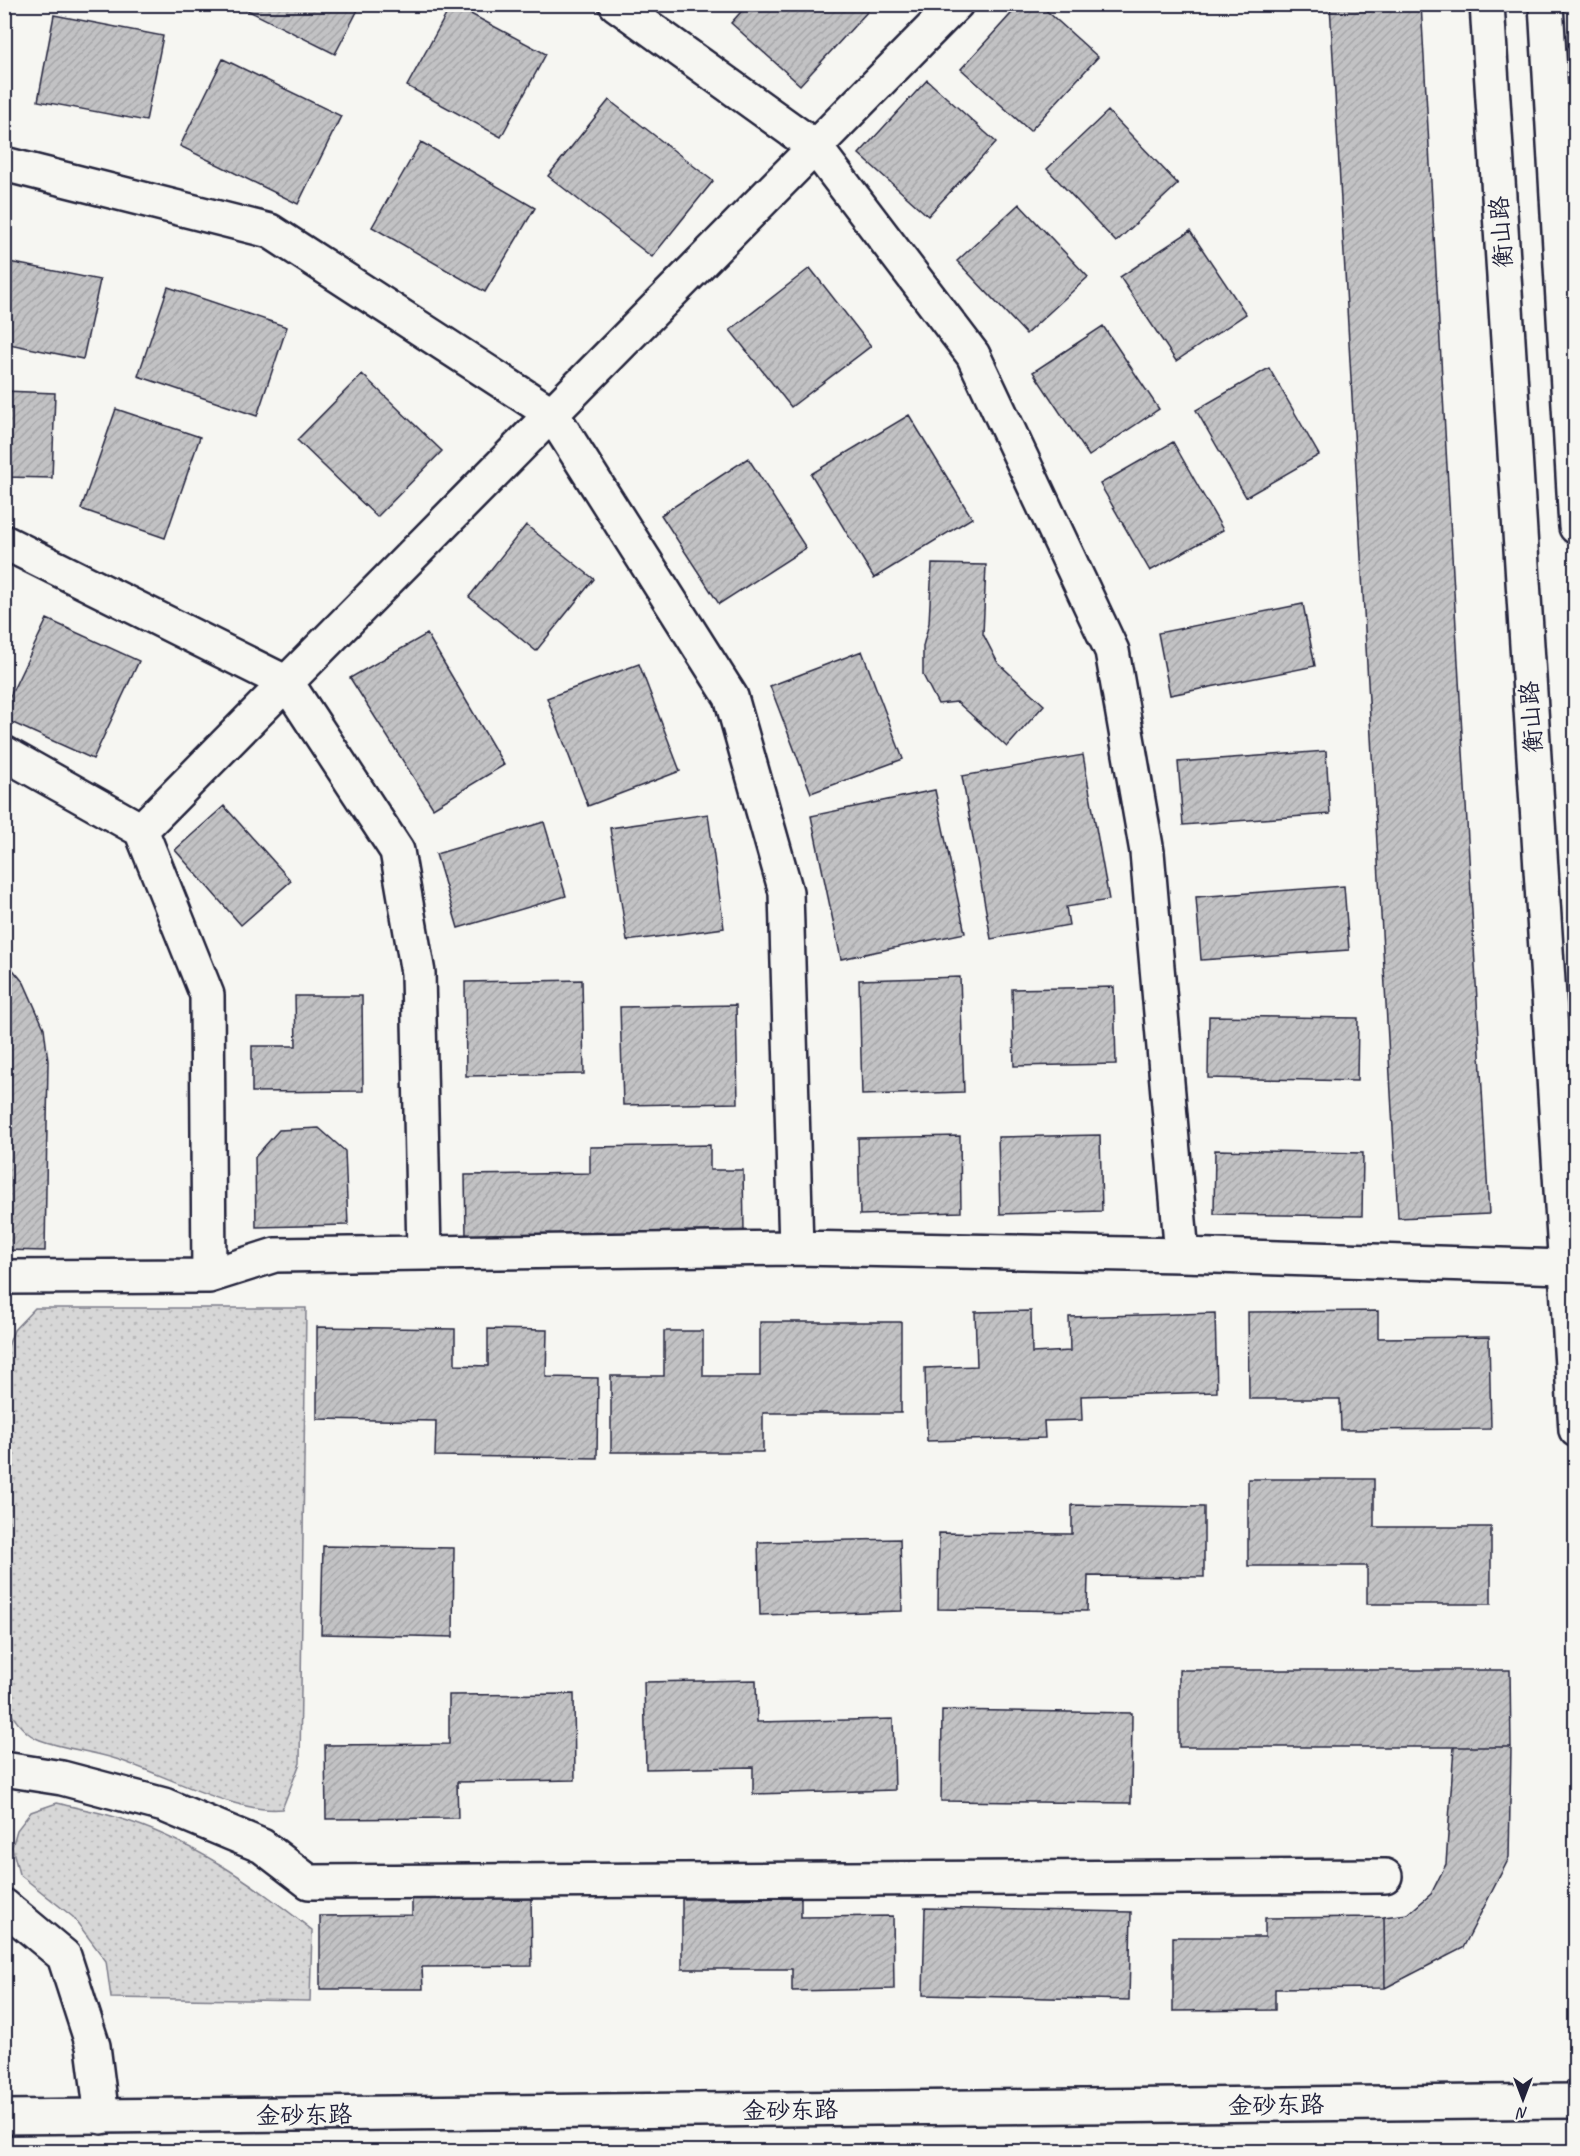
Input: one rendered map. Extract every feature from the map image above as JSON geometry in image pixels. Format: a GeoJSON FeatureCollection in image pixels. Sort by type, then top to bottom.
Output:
{"type":"FeatureCollection","features":[{"type":"Feature","properties":{"kind":"street"},"geometry":{"type":"LineString","coordinates":[[616,4],[814,147],[973,355],[1112,651],[1148,852],[1182,1255]]}},
{"type":"Feature","properties":{"kind":"street"},"geometry":{"type":"LineString","coordinates":[[141,830],[956,4]]}},
{"type":"Feature","properties":{"kind":"street","name":"衡山路"},"geometry":{"type":"LineString","coordinates":[[1487,4],[1575,1430]]}},
{"type":"Feature","properties":{"kind":"street"},"geometry":{"type":"LineString","coordinates":[[1546,4],[1575,528]]}},
{"type":"Feature","properties":{"kind":"street"},"geometry":{"type":"LineString","coordinates":[[4,164],[270,231],[552,414],[731,697],[786,892],[796,1248]]}},
{"type":"Feature","properties":{"kind":"street"},"geometry":{"type":"LineString","coordinates":[[4,542],[287,683],[397,851],[418,973],[424,1253]]}},
{"type":"Feature","properties":{"kind":"street"},"geometry":{"type":"LineString","coordinates":[[4,753],[141,830],[207,995],[209,1276]]}},
{"type":"Feature","properties":{"kind":"street"},"geometry":{"type":"LineString","coordinates":[[4,1277],[209,1276],[275,1255],[796,1248],[1182,1255],[1565,1267]]}},
{"type":"Feature","properties":{"kind":"street"},"geometry":{"type":"LineString","coordinates":[[4,1769],[62,1778],[164,1804],[262,1846],[309,1882],[1384,1876]]}},
{"type":"Feature","properties":{"kind":"street"},"geometry":{"type":"LineString","coordinates":[[4,1906],[64,1956],[93,2046],[102,2117]]}},
{"type":"Feature","properties":{"kind":"street","name":"金砂东路"},"geometry":{"type":"LineString","coordinates":[[4,2117],[1575,2101]]}},
{"type":"Feature","properties":{"kind":"shaded area"},"geometry":{"type":"Polygon","coordinates":[[[35,1308],[306,1308],[300,1763],[282,1809],[263,1809],[221,1799],[116,1759],[40,1740],[21,1727],[8,1708],[7,1349],[14,1330],[35,1308]]]}},
{"type":"Feature","properties":{"kind":"shaded area"},"geometry":{"type":"Polygon","coordinates":[[[57,1803],[108,1815],[168,1837],[243,1879],[312,1930],[310,2001],[111,1998],[106,1961],[73,1917],[19,1874],[12,1847],[17,1830],[31,1812],[57,1803]]]}},
{"type":"Feature","properties":{"kind":"building"},"geometry":{"type":"Polygon","coordinates":[[[242,4],[361,4],[335,54],[241,7],[242,4]]]}},
{"type":"Feature","properties":{"kind":"building"},"geometry":{"type":"Polygon","coordinates":[[[452,4],[546,54],[501,137],[407,86],[452,4]]]}},
{"type":"Feature","properties":{"kind":"building"},"geometry":{"type":"Polygon","coordinates":[[[748,4],[860,4],[868,11],[800,85],[731,23],[748,4]]]}},
{"type":"Feature","properties":{"kind":"building"},"geometry":{"type":"Polygon","coordinates":[[[1020,4],[1039,4],[1098,57],[1030,131],[961,69],[1020,4]]]}},
{"type":"Feature","properties":{"kind":"building"},"geometry":{"type":"Polygon","coordinates":[[[1330,4],[1421,4],[1489,1214],[1398,1218],[1330,4]]]}},
{"type":"Feature","properties":{"kind":"building"},"geometry":{"type":"Polygon","coordinates":[[[54,15],[163,36],[146,121],[38,101],[54,15]]]}},
{"type":"Feature","properties":{"kind":"building"},"geometry":{"type":"Polygon","coordinates":[[[223,59],[341,116],[298,204],[180,146],[223,59]]]}},
{"type":"Feature","properties":{"kind":"building"},"geometry":{"type":"Polygon","coordinates":[[[927,80],[996,142],[928,216],[859,154],[927,80]]]}},
{"type":"Feature","properties":{"kind":"building"},"geometry":{"type":"Polygon","coordinates":[[[609,100],[713,181],[652,257],[548,176],[609,100]]]}},
{"type":"Feature","properties":{"kind":"building"},"geometry":{"type":"Polygon","coordinates":[[[1108,111],[1178,184],[1116,242],[1047,169],[1108,111]]]}},
{"type":"Feature","properties":{"kind":"building"},"geometry":{"type":"Polygon","coordinates":[[[421,142],[535,208],[485,292],[372,227],[421,142]]]}},
{"type":"Feature","properties":{"kind":"building"},"geometry":{"type":"Polygon","coordinates":[[[1019,204],[1088,277],[1026,334],[957,261],[1019,204]]]}},
{"type":"Feature","properties":{"kind":"building"},"geometry":{"type":"Polygon","coordinates":[[[1190,231],[1246,314],[1176,361],[1120,277],[1190,231]]]}},
{"type":"Feature","properties":{"kind":"building"},"geometry":{"type":"Polygon","coordinates":[[[4,261],[100,280],[83,359],[4,343],[4,261]]]}},
{"type":"Feature","properties":{"kind":"building"},"geometry":{"type":"Polygon","coordinates":[[[810,268],[871,346],[791,407],[730,330],[810,268]]]}},
{"type":"Feature","properties":{"kind":"building"},"geometry":{"type":"Polygon","coordinates":[[[168,287],[287,327],[257,416],[138,376],[168,287]]]}},
{"type":"Feature","properties":{"kind":"building"},"geometry":{"type":"Polygon","coordinates":[[[1103,326],[1159,409],[1089,456],[1033,372],[1103,326]]]}},
{"type":"Feature","properties":{"kind":"building"},"geometry":{"type":"Polygon","coordinates":[[[1269,368],[1319,455],[1246,497],[1196,410],[1269,368]]]}},
{"type":"Feature","properties":{"kind":"building"},"geometry":{"type":"Polygon","coordinates":[[[362,374],[442,451],[377,517],[297,440],[362,374]]]}},
{"type":"Feature","properties":{"kind":"building"},"geometry":{"type":"Polygon","coordinates":[[[4,391],[55,393],[52,478],[4,477],[4,391]]]}},
{"type":"Feature","properties":{"kind":"building"},"geometry":{"type":"Polygon","coordinates":[[[116,409],[200,437],[165,538],[81,509],[116,409]]]}},
{"type":"Feature","properties":{"kind":"building"},"geometry":{"type":"Polygon","coordinates":[[[909,415],[972,518],[874,578],[811,474],[909,415]]]}},
{"type":"Feature","properties":{"kind":"building"},"geometry":{"type":"Polygon","coordinates":[[[1173,442],[1223,530],[1150,571],[1100,484],[1173,442]]]}},
{"type":"Feature","properties":{"kind":"building"},"geometry":{"type":"Polygon","coordinates":[[[748,458],[806,548],[719,604],[661,515],[748,458]]]}},
{"type":"Feature","properties":{"kind":"building"},"geometry":{"type":"Polygon","coordinates":[[[526,525],[594,579],[536,651],[469,597],[526,525]]]}},
{"type":"Feature","properties":{"kind":"building"},"geometry":{"type":"Polygon","coordinates":[[[932,564],[986,565],[983,634],[998,663],[1044,705],[1007,747],[957,702],[938,704],[923,675],[923,646],[929,623],[932,564]]]}},
{"type":"Feature","properties":{"kind":"building"},"geometry":{"type":"Polygon","coordinates":[[[1303,604],[1315,666],[1170,695],[1158,633],[1303,604]]]}},
{"type":"Feature","properties":{"kind":"building"},"geometry":{"type":"Polygon","coordinates":[[[47,619],[139,661],[93,759],[4,719],[4,709],[47,619]]]}},
{"type":"Feature","properties":{"kind":"building"},"geometry":{"type":"Polygon","coordinates":[[[427,634],[504,765],[433,808],[350,678],[427,634]]]}},
{"type":"Feature","properties":{"kind":"building"},"geometry":{"type":"Polygon","coordinates":[[[862,651],[903,759],[811,793],[770,686],[862,651]]]}},
{"type":"Feature","properties":{"kind":"building"},"geometry":{"type":"Polygon","coordinates":[[[639,664],[680,771],[588,806],[547,698],[639,664]]]}},
{"type":"Feature","properties":{"kind":"building"},"geometry":{"type":"Polygon","coordinates":[[[1326,751],[1330,814],[1183,825],[1178,762],[1326,751]]]}},
{"type":"Feature","properties":{"kind":"building"},"geometry":{"type":"Polygon","coordinates":[[[1083,755],[1109,900],[1066,907],[1069,925],[991,939],[962,776],[1083,755]]]}},
{"type":"Feature","properties":{"kind":"building"},"geometry":{"type":"Polygon","coordinates":[[[935,790],[965,933],[841,959],[811,816],[935,790]]]}},
{"type":"Feature","properties":{"kind":"building"},"geometry":{"type":"Polygon","coordinates":[[[224,806],[291,881],[241,925],[175,850],[224,806]]]}},
{"type":"Feature","properties":{"kind":"building"},"geometry":{"type":"Polygon","coordinates":[[[708,814],[724,928],[627,941],[610,828],[708,814]]]}},
{"type":"Feature","properties":{"kind":"building"},"geometry":{"type":"Polygon","coordinates":[[[544,822],[566,896],[458,928],[436,854],[544,822]]]}},
{"type":"Feature","properties":{"kind":"building"},"geometry":{"type":"Polygon","coordinates":[[[1344,886],[1349,950],[1201,960],[1196,897],[1344,886]]]}},
{"type":"Feature","properties":{"kind":"building"},"geometry":{"type":"Polygon","coordinates":[[[4,959],[24,983],[44,1028],[48,1061],[45,1251],[4,1250],[4,959]]]}},
{"type":"Feature","properties":{"kind":"building"},"geometry":{"type":"Polygon","coordinates":[[[960,977],[964,1092],[862,1095],[859,980],[960,977]]]}},
{"type":"Feature","properties":{"kind":"building"},"geometry":{"type":"Polygon","coordinates":[[[582,980],[584,1074],[466,1076],[465,982],[582,980]]]}},
{"type":"Feature","properties":{"kind":"building"},"geometry":{"type":"Polygon","coordinates":[[[1114,987],[1116,1064],[1014,1066],[1012,989],[1114,987]]]}},
{"type":"Feature","properties":{"kind":"building"},"geometry":{"type":"Polygon","coordinates":[[[295,996],[362,996],[363,1091],[252,1092],[252,1046],[296,1046],[295,996]]]}},
{"type":"Feature","properties":{"kind":"building"},"geometry":{"type":"Polygon","coordinates":[[[736,1005],[738,1103],[623,1105],[620,1007],[736,1005]]]}},
{"type":"Feature","properties":{"kind":"building"},"geometry":{"type":"Polygon","coordinates":[[[1209,1016],[1358,1018],[1357,1081],[1208,1078],[1209,1016]]]}},
{"type":"Feature","properties":{"kind":"building"},"geometry":{"type":"Polygon","coordinates":[[[319,1128],[345,1151],[348,1225],[256,1227],[255,1157],[279,1130],[319,1128]]]}},
{"type":"Feature","properties":{"kind":"building"},"geometry":{"type":"Polygon","coordinates":[[[1100,1135],[1102,1211],[1000,1214],[998,1137],[1100,1135]]]}},
{"type":"Feature","properties":{"kind":"building"},"geometry":{"type":"Polygon","coordinates":[[[960,1136],[961,1212],[860,1215],[858,1138],[960,1136]]]}},
{"type":"Feature","properties":{"kind":"building"},"geometry":{"type":"Polygon","coordinates":[[[710,1145],[710,1170],[743,1170],[744,1231],[466,1235],[465,1175],[590,1173],[590,1147],[710,1145]]]}},
{"type":"Feature","properties":{"kind":"building"},"geometry":{"type":"Polygon","coordinates":[[[1215,1150],[1363,1153],[1362,1216],[1214,1214],[1215,1150]]]}},
{"type":"Feature","properties":{"kind":"building"},"geometry":{"type":"Polygon","coordinates":[[[1031,1311],[1032,1353],[1070,1351],[1069,1317],[1215,1313],[1217,1392],[1081,1396],[1082,1420],[1044,1421],[1045,1438],[927,1441],[925,1368],[977,1366],[975,1312],[1031,1311]]]}},
{"type":"Feature","properties":{"kind":"building"},"geometry":{"type":"Polygon","coordinates":[[[1378,1311],[1378,1338],[1489,1337],[1491,1429],[1341,1430],[1340,1399],[1249,1399],[1248,1312],[1378,1311]]]}},
{"type":"Feature","properties":{"kind":"building"},"geometry":{"type":"Polygon","coordinates":[[[760,1322],[901,1322],[901,1413],[763,1413],[763,1452],[611,1452],[611,1376],[664,1376],[664,1331],[703,1331],[703,1376],[760,1376],[760,1322]]]}},
{"type":"Feature","properties":{"kind":"building"},"geometry":{"type":"Polygon","coordinates":[[[317,1327],[455,1329],[455,1365],[488,1366],[488,1329],[547,1330],[546,1377],[598,1378],[597,1458],[435,1456],[436,1421],[317,1419],[317,1327]]]}},
{"type":"Feature","properties":{"kind":"building"},"geometry":{"type":"Polygon","coordinates":[[[1248,1479],[1374,1479],[1374,1527],[1491,1527],[1491,1604],[1367,1604],[1367,1566],[1248,1566],[1248,1479]]]}},
{"type":"Feature","properties":{"kind":"building"},"geometry":{"type":"Polygon","coordinates":[[[1072,1505],[1204,1507],[1204,1577],[1088,1576],[1087,1611],[938,1609],[939,1533],[1072,1534],[1072,1505]]]}},
{"type":"Feature","properties":{"kind":"building"},"geometry":{"type":"Polygon","coordinates":[[[900,1539],[902,1611],[760,1615],[758,1542],[900,1539]]]}},
{"type":"Feature","properties":{"kind":"building"},"geometry":{"type":"Polygon","coordinates":[[[323,1546],[454,1548],[453,1637],[321,1634],[323,1546]]]}},
{"type":"Feature","properties":{"kind":"building"},"geometry":{"type":"Polygon","coordinates":[[[1179,1670],[1510,1670],[1511,1747],[1179,1747],[1179,1670]]]}},
{"type":"Feature","properties":{"kind":"building"},"geometry":{"type":"Polygon","coordinates":[[[756,1680],[757,1722],[893,1719],[895,1790],[753,1794],[753,1767],[646,1769],[644,1682],[756,1680]]]}},
{"type":"Feature","properties":{"kind":"building"},"geometry":{"type":"Polygon","coordinates":[[[574,1694],[575,1780],[457,1782],[458,1818],[326,1819],[325,1745],[449,1744],[449,1695],[574,1694]]]}},
{"type":"Feature","properties":{"kind":"building"},"geometry":{"type":"Polygon","coordinates":[[[942,1710],[1132,1713],[1131,1803],[941,1801],[942,1710]]]}},
{"type":"Feature","properties":{"kind":"building"},"geometry":{"type":"Polygon","coordinates":[[[1454,1747],[1511,1747],[1509,1858],[1463,1948],[1385,1988],[1384,1917],[1408,1914],[1431,1894],[1446,1864],[1454,1747]]]}},
{"type":"Feature","properties":{"kind":"building"},"geometry":{"type":"Polygon","coordinates":[[[531,1895],[532,1966],[422,1967],[423,1989],[320,1989],[320,1916],[412,1915],[412,1896],[531,1895]]]}},
{"type":"Feature","properties":{"kind":"building"},"geometry":{"type":"Polygon","coordinates":[[[801,1898],[801,1917],[893,1916],[894,1989],[792,1991],[792,1969],[682,1969],[682,1899],[801,1898]]]}},
{"type":"Feature","properties":{"kind":"building"},"geometry":{"type":"Polygon","coordinates":[[[925,1908],[1131,1912],[1129,2000],[923,1995],[925,1908]]]}},
{"type":"Feature","properties":{"kind":"building"},"geometry":{"type":"Polygon","coordinates":[[[1384,1917],[1385,1988],[1275,1989],[1275,2010],[1173,2011],[1173,1937],[1265,1937],[1265,1918],[1384,1917]]]}}]}
